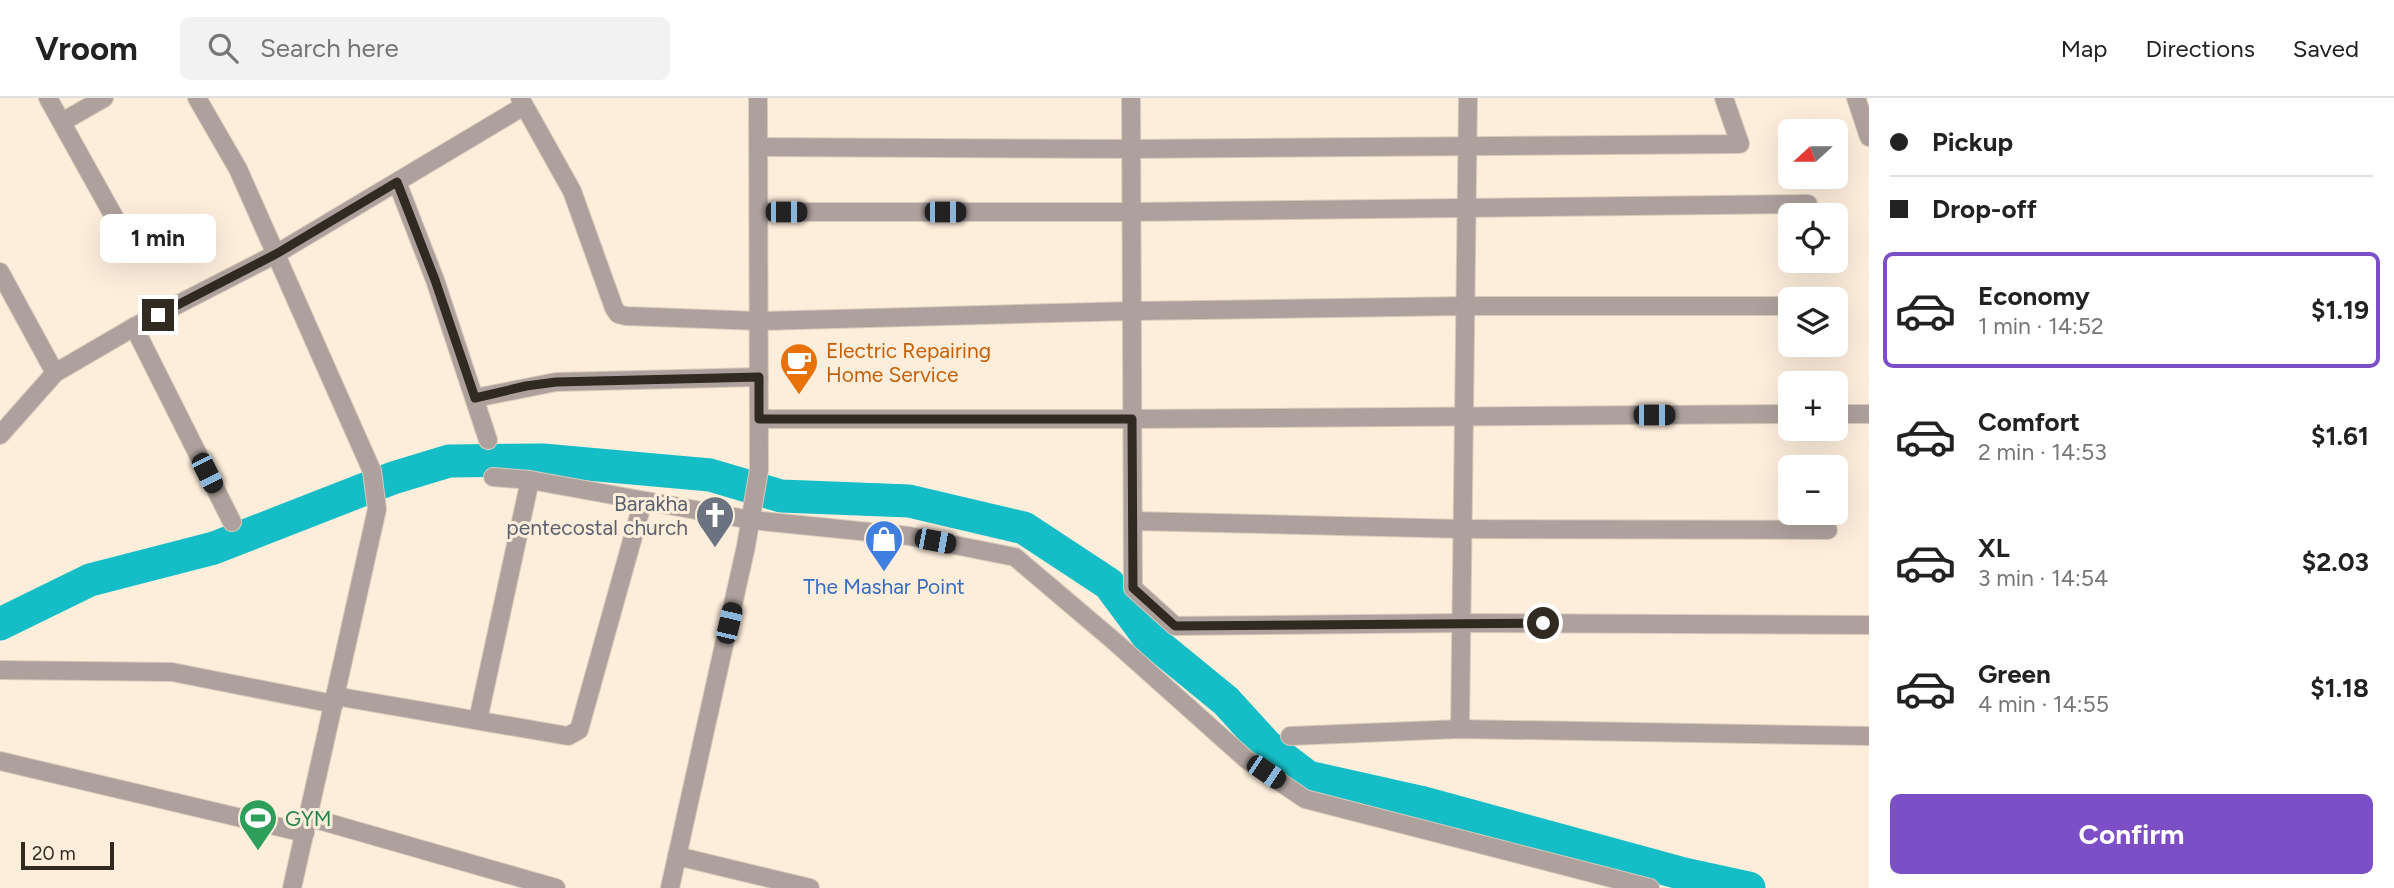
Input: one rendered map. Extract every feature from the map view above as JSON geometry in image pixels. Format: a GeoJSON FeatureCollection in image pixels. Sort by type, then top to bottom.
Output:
{"type":"FeatureCollection","features":[{"type":"Feature","properties":{"kind":"street"},"geometry":{"type":"LineString","coordinates":[[48,98],[132,249]]}},
{"type":"Feature","properties":{"kind":"street"},"geometry":{"type":"LineString","coordinates":[[62,122],[104,98]]}},
{"type":"Feature","properties":{"kind":"street"},"geometry":{"type":"LineString","coordinates":[[197,98],[238,169],[372,471],[377,509],[292,888]]}},
{"type":"Feature","properties":{"kind":"street"},"geometry":{"type":"LineString","coordinates":[[670,888],[752,515],[759,470],[758,98]]}},
{"type":"Feature","properties":{"kind":"street"},"geometry":{"type":"LineString","coordinates":[[1131,98],[1133,588],[1175,626],[1462,623],[1869,625]]}},
{"type":"Feature","properties":{"kind":"street"},"geometry":{"type":"LineString","coordinates":[[1460,729],[1468,98]]}},
{"type":"Feature","properties":{"kind":"street"},"geometry":{"type":"LineString","coordinates":[[760,147],[1132,149],[1740,144],[1724,98]]}},
{"type":"Feature","properties":{"kind":"street"},"geometry":{"type":"LineString","coordinates":[[1856,98],[1869,137]]}},
{"type":"Feature","properties":{"kind":"street"},"geometry":{"type":"LineString","coordinates":[[0,435],[55,373],[134,327],[276,254],[397,182],[522,102],[572,191],[614,308],[618,314],[626,316],[759,321],[1465,306],[1778,306]]}},
{"type":"Feature","properties":{"kind":"street"},"geometry":{"type":"LineString","coordinates":[[397,182],[435,280],[488,440]]}},
{"type":"Feature","properties":{"kind":"street"},"geometry":{"type":"LineString","coordinates":[[759,212],[1131,212],[1778,204]]}},
{"type":"Feature","properties":{"kind":"street"},"geometry":{"type":"LineString","coordinates":[[0,272],[55,373]]}},
{"type":"Feature","properties":{"kind":"street"},"geometry":{"type":"LineString","coordinates":[[134,327],[232,522]]}},
{"type":"Feature","properties":{"kind":"street"},"geometry":{"type":"LineString","coordinates":[[475,398],[556,382],[759,377]]}},
{"type":"Feature","properties":{"kind":"street"},"geometry":{"type":"LineString","coordinates":[[759,419],[1778,414]]}},
{"type":"Feature","properties":{"kind":"street"},"geometry":{"type":"LineString","coordinates":[[1848,414],[1869,414]]}},
{"type":"Feature","properties":{"kind":"street"},"geometry":{"type":"LineString","coordinates":[[493,477],[530,480],[643,501],[909,536],[1015,557],[1246,759],[1305,799],[1650,888]]}},
{"type":"Feature","properties":{"kind":"street"},"geometry":{"type":"LineString","coordinates":[[478,720],[530,480]]}},
{"type":"Feature","properties":{"kind":"street"},"geometry":{"type":"LineString","coordinates":[[0,670],[172,672],[568,736],[579,730],[643,501]]}},
{"type":"Feature","properties":{"kind":"street"},"geometry":{"type":"LineString","coordinates":[[1133,521],[1463,529],[1828,530]]}},
{"type":"Feature","properties":{"kind":"street"},"geometry":{"type":"LineString","coordinates":[[1290,736],[1460,729],[1869,736]]}},
{"type":"Feature","properties":{"kind":"street"},"geometry":{"type":"LineString","coordinates":[[0,761],[307,825],[556,888]]}},
{"type":"Feature","properties":{"kind":"street"},"geometry":{"type":"LineString","coordinates":[[677,856],[810,888]]}},
{"type":"Feature","properties":{"kind":"waterway"},"geometry":{"type":"LineString","coordinates":[[0,624],[90,580],[214,548],[393,478],[449,461],[543,460],[710,475],[781,496],[909,501],[1024,528],[1109,584],[1149,638],[1226,701],[1267,746],[1308,777],[1420,802],[1680,873],[1749,888]]}},
{"type":"Feature","properties":{"kind":"place","name":"Electric Repairing Home Service"},"geometry":{"type":"Point","coordinates":[799,396]}},
{"type":"Feature","properties":{"kind":"place","name":"Barakha pentecostal church"},"geometry":{"type":"Point","coordinates":[715,549]}},
{"type":"Feature","properties":{"kind":"place","name":"The Mashar Point"},"geometry":{"type":"Point","coordinates":[884,573]}},
{"type":"Feature","properties":{"kind":"place","name":"GYM"},"geometry":{"type":"Point","coordinates":[258,852]}},
{"type":"Feature","properties":{"kind":"route"},"geometry":{"type":"LineString","coordinates":[[158,315],[276,254],[397,182],[435,280],[475,398],[556,382],[759,377],[759,419],[1132,419],[1133,588],[1175,626],[1543,623]]}}]}
